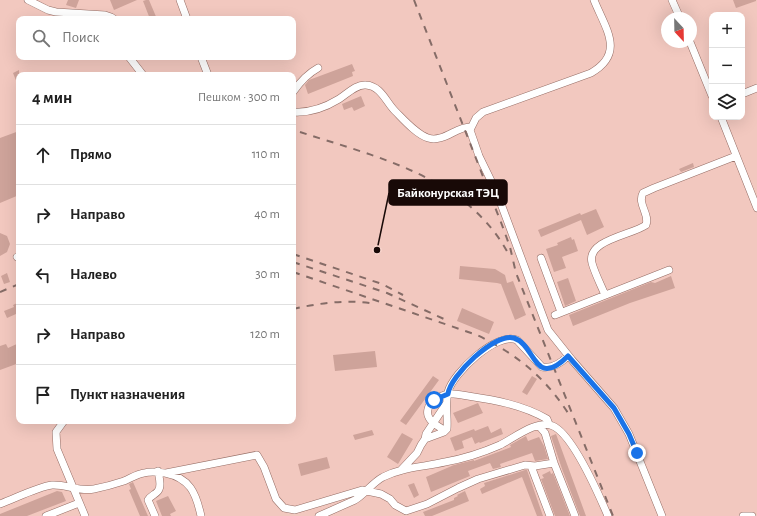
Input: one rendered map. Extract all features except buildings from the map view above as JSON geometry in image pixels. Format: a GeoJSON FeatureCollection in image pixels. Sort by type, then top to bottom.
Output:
{"type":"FeatureCollection","features":[{"type":"Feature","properties":{"kind":"street"},"geometry":{"type":"LineString","coordinates":[[28,0],[48,10],[56,12],[108,16]]}},
{"type":"Feature","properties":{"kind":"street"},"geometry":{"type":"LineString","coordinates":[[180,0],[186,16]]}},
{"type":"Feature","properties":{"kind":"street"},"geometry":{"type":"LineString","coordinates":[[594,0],[612,43],[609,56],[602,66],[591,73],[483,112],[476,118],[470,130],[497,193],[545,324],[568,356],[614,408],[624,424],[662,516]]}},
{"type":"Feature","properties":{"kind":"street"},"geometry":{"type":"LineString","coordinates":[[672,0],[677,12]]}},
{"type":"Feature","properties":{"kind":"street"},"geometry":{"type":"LineString","coordinates":[[692,48],[709,89]]}},
{"type":"Feature","properties":{"kind":"street"},"geometry":{"type":"LineString","coordinates":[[132,60],[141,72]]}},
{"type":"Feature","properties":{"kind":"street"},"geometry":{"type":"LineString","coordinates":[[202,60],[207,72]]}},
{"type":"Feature","properties":{"kind":"street"},"geometry":{"type":"LineString","coordinates":[[296,88],[301,80],[310,72],[318,68]]}},
{"type":"Feature","properties":{"kind":"street"},"geometry":{"type":"LineString","coordinates":[[296,112],[322,106],[340,98],[359,86],[367,85],[374,87],[379,91],[394,110],[420,134],[428,138],[435,139],[463,127],[471,126]]}},
{"type":"Feature","properties":{"kind":"street"},"geometry":{"type":"LineString","coordinates":[[745,93],[757,88]]}},
{"type":"Feature","properties":{"kind":"street"},"geometry":{"type":"LineString","coordinates":[[721,120],[757,208]]}},
{"type":"Feature","properties":{"kind":"street"},"geometry":{"type":"LineString","coordinates":[[605,295],[592,264],[592,254],[600,245],[646,225],[647,219],[641,201],[643,194],[654,188],[736,156]]}},
{"type":"Feature","properties":{"kind":"street"},"geometry":{"type":"LineString","coordinates":[[541,258],[558,314],[669,270]]}},
{"type":"Feature","properties":{"kind":"street"},"geometry":{"type":"LineString","coordinates":[[400,470],[416,453],[420,444],[425,439],[447,429],[446,404],[453,380],[481,352],[493,343],[507,338],[513,338],[517,340],[542,367],[547,368],[562,362],[568,356]]}},
{"type":"Feature","properties":{"kind":"street"},"geometry":{"type":"LineString","coordinates":[[445,431],[429,419],[427,414],[428,406],[434,400],[448,394],[494,400],[529,410],[547,419],[549,424],[562,432],[578,455],[608,516]]}},
{"type":"Feature","properties":{"kind":"street"},"geometry":{"type":"LineString","coordinates":[[425,439],[426,434],[433,422],[446,404]]}},
{"type":"Feature","properties":{"kind":"street"},"geometry":{"type":"LineString","coordinates":[[62,424],[56,432],[57,449],[85,516]]}},
{"type":"Feature","properties":{"kind":"street"},"geometry":{"type":"LineString","coordinates":[[319,516],[361,497],[374,483],[400,470],[409,467],[447,462],[474,454],[500,445],[525,431],[549,424]]}},
{"type":"Feature","properties":{"kind":"street"},"geometry":{"type":"LineString","coordinates":[[539,426],[545,433],[554,463],[575,516]]}},
{"type":"Feature","properties":{"kind":"street"},"geometry":{"type":"LineString","coordinates":[[166,473],[257,455],[264,467],[276,499],[281,506],[287,510],[296,510],[362,490],[381,494],[390,499],[395,505],[406,511],[427,504],[478,479],[525,465],[542,466],[554,463]]}},
{"type":"Feature","properties":{"kind":"street"},"geometry":{"type":"LineString","coordinates":[[531,466],[550,516]]}},
{"type":"Feature","properties":{"kind":"street"},"geometry":{"type":"LineString","coordinates":[[0,504],[42,487],[52,485],[83,490],[94,489],[124,481],[146,472],[158,472],[180,477],[191,487],[198,500],[201,516]]}},
{"type":"Feature","properties":{"kind":"street"},"geometry":{"type":"LineString","coordinates":[[155,516],[148,500],[150,496],[158,491],[160,486],[158,472]]}},
{"type":"Feature","properties":{"kind":"street"},"geometry":{"type":"LineString","coordinates":[[46,516],[79,503]]}},
{"type":"Feature","properties":{"kind":"street"},"geometry":{"type":"LineString","coordinates":[[743,516],[752,516]]}},
{"type":"Feature","properties":{"kind":"shaded area"},"geometry":{"type":"Polygon","coordinates":[[[0,0],[757,0],[757,516],[0,516],[0,0]]]}},
{"type":"Feature","properties":{"kind":"railway"},"geometry":{"type":"LineString","coordinates":[[414,0],[502,225],[510,247],[516,273],[613,516]]}},
{"type":"Feature","properties":{"kind":"railway"},"geometry":{"type":"LineString","coordinates":[[300,132],[388,161],[417,173],[444,187],[468,205],[490,227],[508,253]]}},
{"type":"Feature","properties":{"kind":"railway"},"geometry":{"type":"LineString","coordinates":[[296,255],[382,284],[403,295]]}},
{"type":"Feature","properties":{"kind":"railway"},"geometry":{"type":"LineString","coordinates":[[296,263],[387,293],[444,319]]}},
{"type":"Feature","properties":{"kind":"railway"},"geometry":{"type":"LineString","coordinates":[[296,273],[477,335],[491,342],[517,358],[539,377],[568,413]]}},
{"type":"Feature","properties":{"kind":"railway"},"geometry":{"type":"LineString","coordinates":[[0,292],[16,285]]}},
{"type":"Feature","properties":{"kind":"railway"},"geometry":{"type":"LineString","coordinates":[[296,308],[334,302],[376,304]]}},
{"type":"Feature","properties":{"kind":"place","name":"Байконурская ТЭЦ"},"geometry":{"type":"Point","coordinates":[377,250]}},
{"type":"Feature","properties":{"kind":"route"},"geometry":{"type":"LineString","coordinates":[[434,400],[448,394],[453,380],[481,352],[493,343],[507,338],[513,338],[522,344],[534,360],[542,367],[547,368],[554,366],[562,362],[568,356],[614,408],[629,434],[637,453]]}}]}
